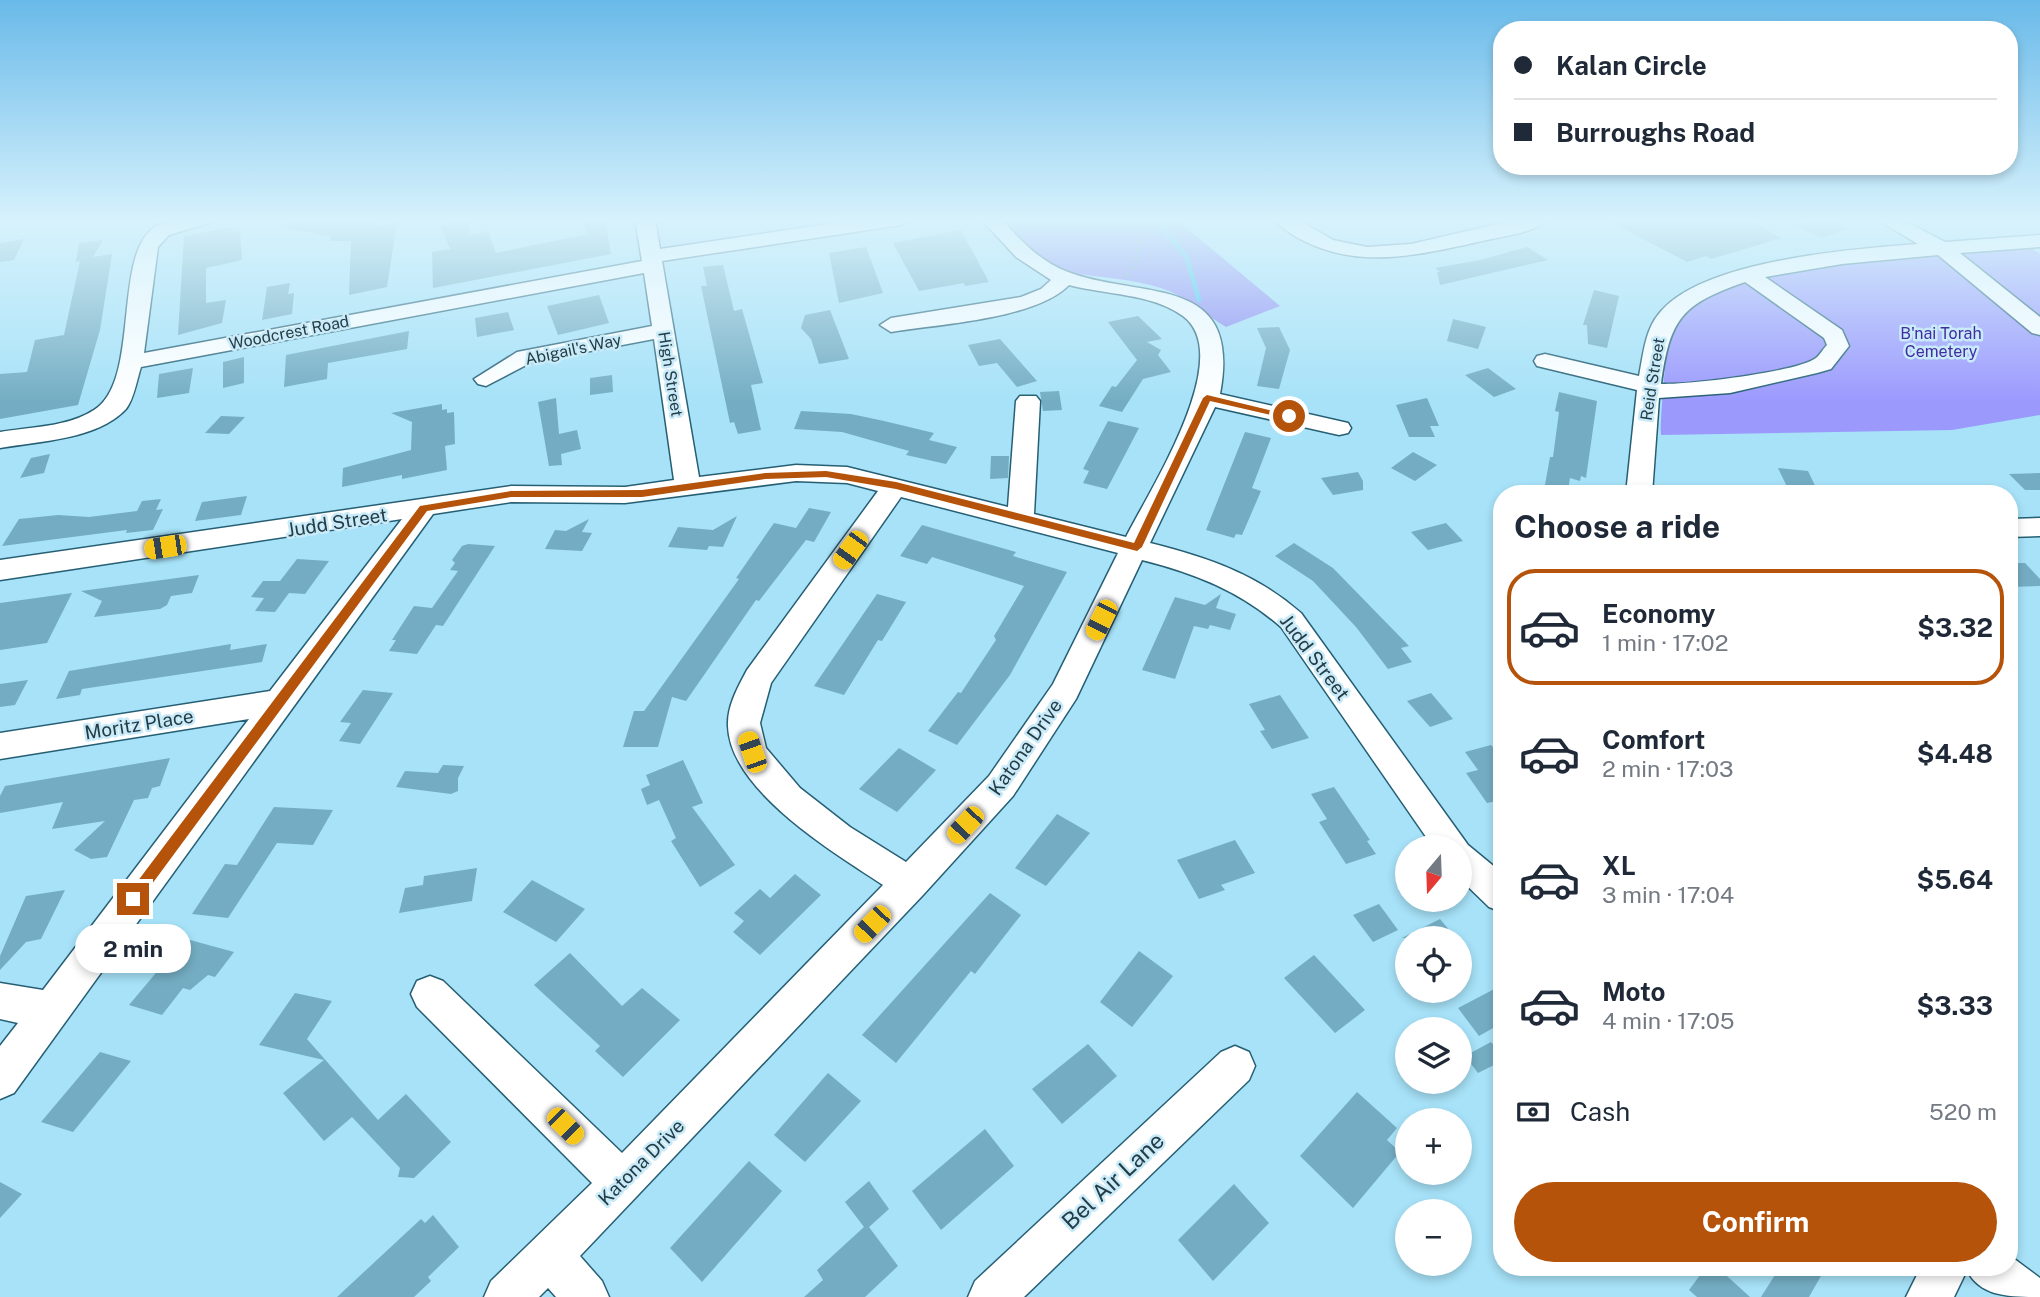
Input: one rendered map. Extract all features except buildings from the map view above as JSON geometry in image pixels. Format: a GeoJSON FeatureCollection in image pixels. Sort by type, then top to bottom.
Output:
{"type":"FeatureCollection","features":[{"type":"Feature","properties":{"kind":"street"},"geometry":{"type":"LineString","coordinates":[[0,440],[64,429],[102,416],[121,397],[131,362],[143,280]]}},
{"type":"Feature","properties":{"kind":"street","name":"Woodcrest Road"},"geometry":{"type":"LineString","coordinates":[[131,362],[553,280]]}},
{"type":"Feature","properties":{"kind":"street","name":"High Street"},"geometry":{"type":"LineString","coordinates":[[656,280],[687,488]]}},
{"type":"Feature","properties":{"kind":"street"},"geometry":{"type":"LineString","coordinates":[[891,325],[1026,303],[1049,294],[1063,280]]}},
{"type":"Feature","properties":{"kind":"street","name":"Katona Drive"},"geometry":{"type":"LineString","coordinates":[[507,1297],[622,1183],[1001,786],[1065,691],[1207,398],[1213,349],[1202,324],[1170,301],[1120,287],[1074,280]]}},
{"type":"Feature","properties":{"kind":"street","name":"Reid Street"},"geometry":{"type":"LineString","coordinates":[[1640,485],[1659,332],[1668,315],[1706,289],[1733,280]]}},
{"type":"Feature","properties":{"kind":"street"},"geometry":{"type":"LineString","coordinates":[[1545,361],[1671,392],[1707,388],[1823,364],[1838,346],[1834,335],[1756,280]]}},
{"type":"Feature","properties":{"kind":"street"},"geometry":{"type":"LineString","coordinates":[[1980,280],[2040,328]]}},
{"type":"Feature","properties":{"kind":"street","name":"Abigail's Way"},"geometry":{"type":"LineString","coordinates":[[486,379],[525,357],[664,330]]}},
{"type":"Feature","properties":{"kind":"street"},"geometry":{"type":"LineString","coordinates":[[1207,398],[1339,428]]}},
{"type":"Feature","properties":{"kind":"street"},"geometry":{"type":"LineString","coordinates":[[1020,517],[1028,401]]}},
{"type":"Feature","properties":{"kind":"street","name":"Judd Street"},"geometry":{"type":"LineString","coordinates":[[0,570],[511,494],[557,492],[625,495],[796,473],[847,475],[896,485],[1137,547],[1231,578],[1268,600],[1291,620],[1443,835]]}},
{"type":"Feature","properties":{"kind":"street"},"geometry":{"type":"LineString","coordinates":[[896,485],[758,678],[744,714],[744,730],[757,760],[786,798],[910,884]]}},
{"type":"Feature","properties":{"kind":"street"},"geometry":{"type":"LineString","coordinates":[[0,1079],[424,508]]}},
{"type":"Feature","properties":{"kind":"street"},"geometry":{"type":"LineString","coordinates":[[2018,528],[2040,527]]}},
{"type":"Feature","properties":{"kind":"street","name":"Moritz Place"},"geometry":{"type":"LineString","coordinates":[[0,746],[279,702]]}},
{"type":"Feature","properties":{"kind":"street"},"geometry":{"type":"LineString","coordinates":[[1472,868],[1493,888]]}},
{"type":"Feature","properties":{"kind":"street"},"geometry":{"type":"LineString","coordinates":[[430,994],[622,1183]]}},
{"type":"Feature","properties":{"kind":"street"},"geometry":{"type":"LineString","coordinates":[[0,1001],[50,1010]]}},
{"type":"Feature","properties":{"kind":"street","name":"Bel Air Lane"},"geometry":{"type":"LineString","coordinates":[[991,1297],[1235,1066]]}},
{"type":"Feature","properties":{"kind":"street"},"geometry":{"type":"LineString","coordinates":[[548,1254],[586,1297]]}},
{"type":"Feature","properties":{"kind":"street"},"geometry":{"type":"LineString","coordinates":[[1929,1297],[1941,1276]]}},
{"type":"Feature","properties":{"kind":"street"},"geometry":{"type":"LineString","coordinates":[[2000,1276],[2028,1297]]}},
{"type":"Feature","properties":{"kind":"path"},"geometry":{"type":"LineString","coordinates":[[1120,287],[1124,280]]}},
{"type":"Feature","properties":{"kind":"green space","name":"B'nai Torah Cemetery"},"geometry":{"type":"Polygon","coordinates":[[[1753,280],[2040,280],[2040,415],[1952,430],[1661,435],[1664,378],[1672,323],[1694,302],[1732,285],[1753,280]]]}},
{"type":"Feature","properties":{"kind":"shaded area"},"geometry":{"type":"Polygon","coordinates":[[[1119,280],[1248,280],[1280,306],[1226,327],[1170,291],[1119,280]]]}},
{"type":"Feature","properties":{"kind":"waterway"},"geometry":{"type":"LineString","coordinates":[[1193,280],[1199,300]]}},
{"type":"Feature","properties":{"kind":"route"},"geometry":{"type":"LineString","coordinates":[[133,899],[424,508],[511,494],[557,492],[625,495],[796,473],[847,475],[896,485],[1137,547],[1207,398],[1289,416]]}}]}
